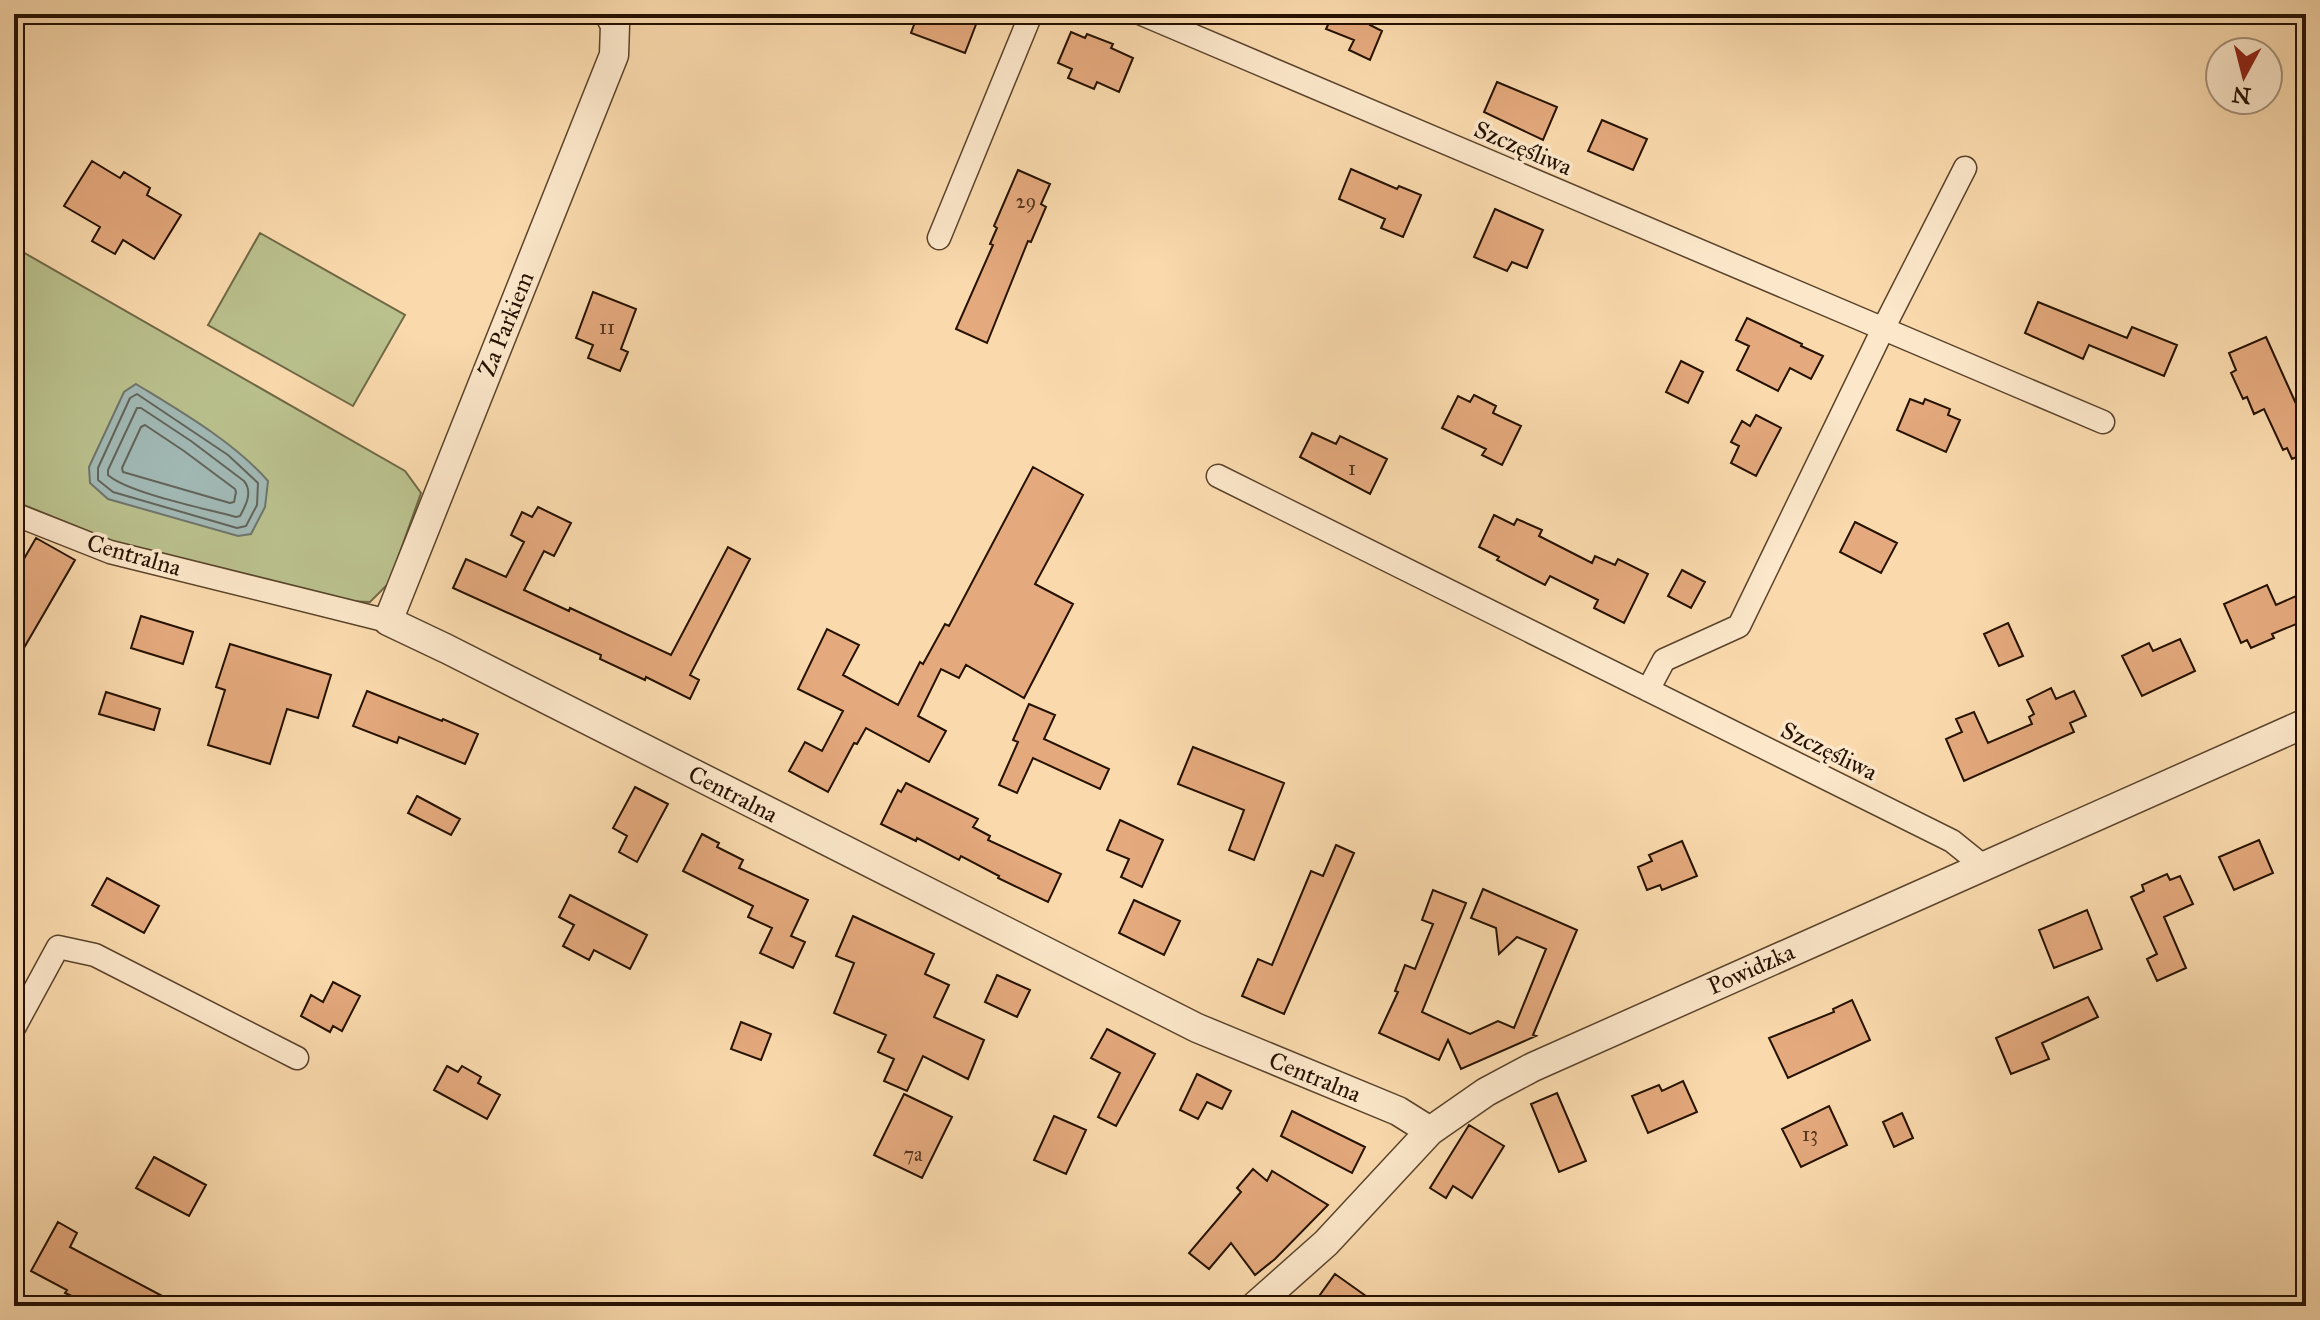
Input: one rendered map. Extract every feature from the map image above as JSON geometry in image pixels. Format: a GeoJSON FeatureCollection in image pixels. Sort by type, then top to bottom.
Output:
{"type":"FeatureCollection","features":[{"type":"Feature","properties":{"kind":"street"},"geometry":{"type":"LineString","coordinates":[[939,238],[1031,14]]}},
{"type":"Feature","properties":{"kind":"street","name":"Szczęśliwa"},"geometry":{"type":"LineString","coordinates":[[1142,14],[2103,422]]}},
{"type":"Feature","properties":{"kind":"street","name":"Za Parkiem"},"geometry":{"type":"LineString","coordinates":[[388,621],[614,55],[616,18]]}},
{"type":"Feature","properties":{"kind":"street"},"geometry":{"type":"LineString","coordinates":[[1648,690],[1664,660],[1739,626],[1965,168]]}},
{"type":"Feature","properties":{"kind":"street","name":"Szczęśliwa"},"geometry":{"type":"LineString","coordinates":[[1218,476],[1952,841],[1983,866]]}},
{"type":"Feature","properties":{"kind":"street","name":"Centralna"},"geometry":{"type":"LineString","coordinates":[[14,514],[110,552],[388,621],[1197,1028],[1398,1111],[1430,1131]]}},
{"type":"Feature","properties":{"kind":"street","name":"Powidzka"},"geometry":{"type":"LineString","coordinates":[[1270,1301],[1430,1131],[1486,1092],[1533,1067],[2306,723]]}},
{"type":"Feature","properties":{"kind":"street"},"geometry":{"type":"LineString","coordinates":[[14,1028],[58,947],[95,955],[297,1058]]}},
{"type":"Feature","properties":{"kind":"green space"},"geometry":{"type":"Polygon","coordinates":[[[260,233],[405,315],[353,406],[208,325],[260,233]]]}},
{"type":"Feature","properties":{"kind":"green space"},"geometry":{"type":"Polygon","coordinates":[[[14,247],[405,471],[421,493],[389,583],[370,602],[345,601],[120,544],[14,501],[14,247]]]}},
{"type":"Feature","properties":{"kind":"water"},"geometry":{"type":"Polygon","coordinates":[[[136,384],[223,440],[268,481],[265,507],[251,534],[238,536],[108,499],[90,483],[89,467],[124,392],[136,384]]]}},
{"type":"Feature","properties":{"kind":"building"},"geometry":{"type":"Polygon","coordinates":[[[918,14],[980,14],[965,53],[911,33],[918,14]]]}},
{"type":"Feature","properties":{"kind":"building"},"geometry":{"type":"Polygon","coordinates":[[[1333,14],[1375,14],[1370,25],[1382,31],[1370,60],[1349,50],[1354,40],[1326,29],[1333,14]]]}},
{"type":"Feature","properties":{"kind":"building"},"geometry":{"type":"Polygon","coordinates":[[[1071,32],[1085,38],[1087,34],[1113,44],[1111,48],[1133,58],[1119,92],[1097,82],[1094,89],[1068,78],[1072,69],[1058,63],[1071,32]]]}},
{"type":"Feature","properties":{"kind":"building"},"geometry":{"type":"Polygon","coordinates":[[[1497,82],[1557,107],[1543,140],[1484,112],[1497,82]]]}},
{"type":"Feature","properties":{"kind":"building"},"geometry":{"type":"Polygon","coordinates":[[[1602,120],[1647,139],[1633,170],[1588,151],[1602,120]]]}},
{"type":"Feature","properties":{"kind":"building"},"geometry":{"type":"Polygon","coordinates":[[[92,161],[120,178],[124,172],[150,188],[147,195],[181,215],[154,259],[123,240],[115,254],[92,241],[100,227],[64,206],[92,161]]]}},
{"type":"Feature","properties":{"kind":"building"},"geometry":{"type":"Polygon","coordinates":[[[1351,169],[1397,189],[1399,186],[1421,195],[1403,237],[1381,228],[1385,219],[1339,199],[1351,169]]]}},
{"type":"Feature","properties":{"kind":"building"},"geometry":{"type":"Polygon","coordinates":[[[1018,170],[1050,184],[1041,204],[1046,207],[1031,242],[1028,241],[987,343],[956,329],[993,245],[990,244],[997,228],[994,226],[1018,170]]]}},
{"type":"Feature","properties":{"kind":"building"},"geometry":{"type":"Polygon","coordinates":[[[1495,209],[1543,230],[1527,268],[1512,262],[1507,271],[1474,257],[1495,209]]]}},
{"type":"Feature","properties":{"kind":"building"},"geometry":{"type":"Polygon","coordinates":[[[593,292],[636,309],[621,349],[628,352],[620,371],[588,358],[593,345],[576,338],[593,292]]]}},
{"type":"Feature","properties":{"kind":"building"},"geometry":{"type":"Polygon","coordinates":[[[2038,302],[2127,338],[2132,327],[2177,345],[2164,376],[2089,345],[2083,359],[2025,333],[2038,302]]]}},
{"type":"Feature","properties":{"kind":"building"},"geometry":{"type":"Polygon","coordinates":[[[1747,318],[1823,356],[1811,379],[1790,368],[1778,391],[1737,370],[1749,346],[1736,340],[1747,318]]]}},
{"type":"Feature","properties":{"kind":"building"},"geometry":{"type":"Polygon","coordinates":[[[2266,337],[2306,426],[2306,453],[2292,459],[2287,448],[2283,450],[2264,409],[2254,414],[2231,373],[2236,370],[2229,353],[2266,337]]]}},
{"type":"Feature","properties":{"kind":"building"},"geometry":{"type":"Polygon","coordinates":[[[1681,361],[1703,372],[1688,403],[1666,392],[1681,361]]]}},
{"type":"Feature","properties":{"kind":"building"},"geometry":{"type":"Polygon","coordinates":[[[1474,395],[1496,406],[1493,413],[1521,426],[1502,465],[1482,455],[1486,449],[1442,428],[1458,396],[1470,402],[1474,395]]]}},
{"type":"Feature","properties":{"kind":"building"},"geometry":{"type":"Polygon","coordinates":[[[1910,399],[1923,404],[1925,399],[1950,409],[1948,415],[1960,420],[1946,452],[1897,430],[1910,399]]]}},
{"type":"Feature","properties":{"kind":"building"},"geometry":{"type":"Polygon","coordinates":[[[1756,415],[1781,428],[1756,476],[1731,463],[1739,446],[1731,442],[1742,421],[1750,426],[1756,415]]]}},
{"type":"Feature","properties":{"kind":"building"},"geometry":{"type":"Polygon","coordinates":[[[1312,433],[1336,444],[1340,436],[1387,459],[1370,494],[1300,457],[1312,433]]]}},
{"type":"Feature","properties":{"kind":"building"},"geometry":{"type":"Polygon","coordinates":[[[1033,467],[1083,495],[1035,584],[1073,604],[1024,698],[966,665],[959,678],[941,669],[918,716],[946,731],[929,762],[866,728],[857,744],[854,743],[828,792],[789,771],[805,742],[822,751],[843,711],[798,689],[827,629],[859,645],[843,675],[898,705],[920,662],[923,664],[945,624],[949,626],[1033,467]]]}},
{"type":"Feature","properties":{"kind":"building"},"geometry":{"type":"Polygon","coordinates":[[[538,507],[571,523],[554,556],[544,551],[524,590],[671,655],[728,547],[750,559],[690,675],[699,680],[690,699],[453,588],[466,559],[506,577],[524,542],[511,535],[522,512],[532,517],[538,507]]]}},
{"type":"Feature","properties":{"kind":"building"},"geometry":{"type":"Polygon","coordinates":[[[1494,515],[1514,525],[1517,519],[1542,530],[1539,536],[1592,563],[1595,556],[1615,565],[1618,559],[1648,574],[1624,623],[1594,608],[1598,600],[1550,576],[1545,585],[1479,547],[1494,515]]]}},
{"type":"Feature","properties":{"kind":"building"},"geometry":{"type":"Polygon","coordinates":[[[1855,522],[1897,543],[1881,573],[1840,552],[1855,522]]]}},
{"type":"Feature","properties":{"kind":"building"},"geometry":{"type":"Polygon","coordinates":[[[36,538],[75,560],[14,665],[14,576],[36,538]]]}},
{"type":"Feature","properties":{"kind":"building"},"geometry":{"type":"Polygon","coordinates":[[[1682,570],[1705,582],[1691,608],[1668,596],[1682,570]]]}},
{"type":"Feature","properties":{"kind":"building"},"geometry":{"type":"Polygon","coordinates":[[[2267,585],[2276,605],[2296,596],[2306,620],[2272,634],[2274,638],[2251,648],[2247,640],[2241,643],[2224,604],[2267,585]]]}},
{"type":"Feature","properties":{"kind":"building"},"geometry":{"type":"Polygon","coordinates":[[[141,616],[193,632],[183,664],[131,648],[141,616]]]}},
{"type":"Feature","properties":{"kind":"building"},"geometry":{"type":"Polygon","coordinates":[[[2008,623],[2023,656],[1999,666],[1984,634],[2008,623]]]}},
{"type":"Feature","properties":{"kind":"building"},"geometry":{"type":"Polygon","coordinates":[[[2180,639],[2195,671],[2142,696],[2122,656],[2149,643],[2153,651],[2180,639]]]}},
{"type":"Feature","properties":{"kind":"building"},"geometry":{"type":"Polygon","coordinates":[[[230,644],[331,675],[318,718],[287,709],[270,764],[208,745],[225,690],[216,687],[230,644]]]}},
{"type":"Feature","properties":{"kind":"building"},"geometry":{"type":"Polygon","coordinates":[[[2051,688],[2056,699],[2074,691],[2086,716],[2070,723],[2074,732],[1964,781],[1946,739],[1962,732],[1956,719],[1974,712],[1988,743],[2032,724],[2029,717],[2034,714],[2027,700],[2051,688]]]}},
{"type":"Feature","properties":{"kind":"building"},"geometry":{"type":"Polygon","coordinates":[[[367,691],[478,734],[465,764],[399,737],[397,743],[353,726],[367,691]]]}},
{"type":"Feature","properties":{"kind":"building"},"geometry":{"type":"Polygon","coordinates":[[[106,692],[160,709],[154,730],[99,714],[106,692]]]}},
{"type":"Feature","properties":{"kind":"building"},"geometry":{"type":"Polygon","coordinates":[[[1029,704],[1055,715],[1044,739],[1109,769],[1100,789],[1033,758],[1017,793],[999,785],[1018,742],[1013,740],[1029,704]]]}},
{"type":"Feature","properties":{"kind":"building"},"geometry":{"type":"Polygon","coordinates":[[[1193,747],[1284,783],[1254,860],[1229,850],[1244,810],[1178,784],[1193,747]]]}},
{"type":"Feature","properties":{"kind":"building"},"geometry":{"type":"Polygon","coordinates":[[[906,783],[978,819],[973,827],[990,836],[988,840],[1061,874],[1048,902],[961,856],[959,860],[881,824],[898,790],[901,792],[906,783]]]}},
{"type":"Feature","properties":{"kind":"building"},"geometry":{"type":"Polygon","coordinates":[[[635,787],[668,804],[637,862],[619,852],[627,836],[613,828],[635,787]]]}},
{"type":"Feature","properties":{"kind":"building"},"geometry":{"type":"Polygon","coordinates":[[[417,796],[460,819],[451,835],[408,813],[417,796]]]}},
{"type":"Feature","properties":{"kind":"building"},"geometry":{"type":"Polygon","coordinates":[[[1120,820],[1163,840],[1142,887],[1121,877],[1129,859],[1107,850],[1120,820]]]}},
{"type":"Feature","properties":{"kind":"building"},"geometry":{"type":"Polygon","coordinates":[[[702,834],[719,843],[717,847],[743,860],[739,868],[808,900],[791,936],[805,942],[793,968],[760,953],[772,928],[748,917],[753,906],[683,871],[702,834]]]}},
{"type":"Feature","properties":{"kind":"building"},"geometry":{"type":"Polygon","coordinates":[[[2259,840],[2273,873],[2234,890],[2219,857],[2259,840]]]}},
{"type":"Feature","properties":{"kind":"building"},"geometry":{"type":"Polygon","coordinates":[[[1682,841],[1697,876],[1662,890],[1660,885],[1647,890],[1638,867],[1652,861],[1649,855],[1682,841]]]}},
{"type":"Feature","properties":{"kind":"building"},"geometry":{"type":"Polygon","coordinates":[[[1336,845],[1354,853],[1284,1014],[1242,996],[1258,959],[1272,965],[1311,871],[1323,876],[1336,845]]]}},
{"type":"Feature","properties":{"kind":"building"},"geometry":{"type":"Polygon","coordinates":[[[2167,874],[2170,880],[2180,876],[2193,904],[2164,917],[2186,968],[2157,981],[2147,959],[2157,954],[2131,897],[2144,891],[2142,885],[2167,874]]]}},
{"type":"Feature","properties":{"kind":"building"},"geometry":{"type":"Polygon","coordinates":[[[107,878],[159,906],[144,933],[92,905],[107,878]]]}},
{"type":"Feature","properties":{"kind":"building"},"geometry":{"type":"Polygon","coordinates":[[[1483,889],[1577,930],[1533,1035],[1536,1036],[1461,1069],[1448,1040],[1439,1060],[1379,1033],[1398,992],[1395,991],[1405,965],[1415,969],[1433,924],[1422,920],[1433,890],[1466,903],[1422,1012],[1470,1034],[1498,1021],[1514,1028],[1546,949],[1517,937],[1499,954],[1496,928],[1471,918],[1483,889]]]}},
{"type":"Feature","properties":{"kind":"building"},"geometry":{"type":"Polygon","coordinates":[[[570,895],[647,935],[630,969],[594,950],[589,960],[563,946],[574,925],[559,917],[570,895]]]}},
{"type":"Feature","properties":{"kind":"building"},"geometry":{"type":"Polygon","coordinates":[[[1134,900],[1180,921],[1164,955],[1119,933],[1134,900]]]}},
{"type":"Feature","properties":{"kind":"building"},"geometry":{"type":"Polygon","coordinates":[[[2087,910],[2102,949],[2054,968],[2039,930],[2087,910]]]}},
{"type":"Feature","properties":{"kind":"building"},"geometry":{"type":"Polygon","coordinates":[[[853,916],[934,954],[925,974],[949,985],[934,1017],[984,1040],[968,1079],[923,1056],[907,1091],[884,1081],[894,1059],[878,1052],[886,1035],[834,1013],[854,963],[836,956],[853,916]]]}},
{"type":"Feature","properties":{"kind":"building"},"geometry":{"type":"Polygon","coordinates":[[[997,975],[1030,990],[1017,1017],[985,1002],[997,975]]]}},
{"type":"Feature","properties":{"kind":"building"},"geometry":{"type":"Polygon","coordinates":[[[333,982],[360,996],[342,1031],[333,1026],[330,1032],[301,1016],[311,995],[323,1002],[333,982]]]}},
{"type":"Feature","properties":{"kind":"building"},"geometry":{"type":"Polygon","coordinates":[[[2088,997],[2098,1017],[2042,1043],[2049,1059],[2011,1074],[1996,1038],[2088,997]]]}},
{"type":"Feature","properties":{"kind":"building"},"geometry":{"type":"Polygon","coordinates":[[[1852,1000],[1870,1040],[1788,1078],[1769,1038],[1834,1012],[1833,1009],[1852,1000]]]}},
{"type":"Feature","properties":{"kind":"building"},"geometry":{"type":"Polygon","coordinates":[[[741,1022],[771,1034],[761,1060],[731,1049],[741,1022]]]}},
{"type":"Feature","properties":{"kind":"building"},"geometry":{"type":"Polygon","coordinates":[[[1107,1029],[1155,1054],[1116,1126],[1098,1117],[1120,1073],[1091,1058],[1107,1029]]]}},
{"type":"Feature","properties":{"kind":"building"},"geometry":{"type":"Polygon","coordinates":[[[447,1066],[458,1072],[462,1066],[481,1077],[478,1083],[500,1095],[487,1119],[434,1090],[447,1066]]]}},
{"type":"Feature","properties":{"kind":"building"},"geometry":{"type":"Polygon","coordinates":[[[1197,1074],[1231,1091],[1222,1109],[1207,1102],[1198,1119],[1180,1110],[1197,1074]]]}},
{"type":"Feature","properties":{"kind":"building"},"geometry":{"type":"Polygon","coordinates":[[[1683,1081],[1697,1112],[1648,1133],[1632,1096],[1659,1085],[1662,1091],[1683,1081]]]}},
{"type":"Feature","properties":{"kind":"building"},"geometry":{"type":"Polygon","coordinates":[[[1557,1093],[1586,1161],[1559,1172],[1531,1104],[1557,1093]]]}},
{"type":"Feature","properties":{"kind":"building"},"geometry":{"type":"Polygon","coordinates":[[[904,1094],[952,1117],[922,1178],[874,1155],[904,1094]]]}},
{"type":"Feature","properties":{"kind":"building"},"geometry":{"type":"Polygon","coordinates":[[[1829,1106],[1847,1145],[1801,1167],[1782,1129],[1829,1106]]]}},
{"type":"Feature","properties":{"kind":"building"},"geometry":{"type":"Polygon","coordinates":[[[1292,1111],[1365,1147],[1352,1173],[1281,1136],[1292,1111]]]}},
{"type":"Feature","properties":{"kind":"building"},"geometry":{"type":"Polygon","coordinates":[[[1902,1113],[1913,1138],[1894,1147],[1883,1122],[1902,1113]]]}},
{"type":"Feature","properties":{"kind":"building"},"geometry":{"type":"Polygon","coordinates":[[[1054,1116],[1086,1130],[1066,1174],[1034,1160],[1054,1116]]]}},
{"type":"Feature","properties":{"kind":"building"},"geometry":{"type":"Polygon","coordinates":[[[1469,1125],[1504,1146],[1472,1198],[1453,1186],[1446,1198],[1430,1188],[1469,1125]]]}},
{"type":"Feature","properties":{"kind":"building"},"geometry":{"type":"Polygon","coordinates":[[[154,1157],[206,1185],[189,1216],[136,1188],[154,1157]]]}},
{"type":"Feature","properties":{"kind":"building"},"geometry":{"type":"Polygon","coordinates":[[[1253,1169],[1267,1181],[1272,1171],[1328,1205],[1255,1275],[1231,1243],[1209,1269],[1189,1253],[1241,1192],[1237,1188],[1253,1169]]]}},
{"type":"Feature","properties":{"kind":"building"},"geometry":{"type":"Polygon","coordinates":[[[58,1222],[77,1233],[70,1247],[181,1306],[94,1306],[65,1293],[67,1290],[31,1271],[58,1222]]]}},
{"type":"Feature","properties":{"kind":"building"},"geometry":{"type":"Polygon","coordinates":[[[1335,1274],[1380,1306],[1312,1306],[1335,1274]]]}}]}
